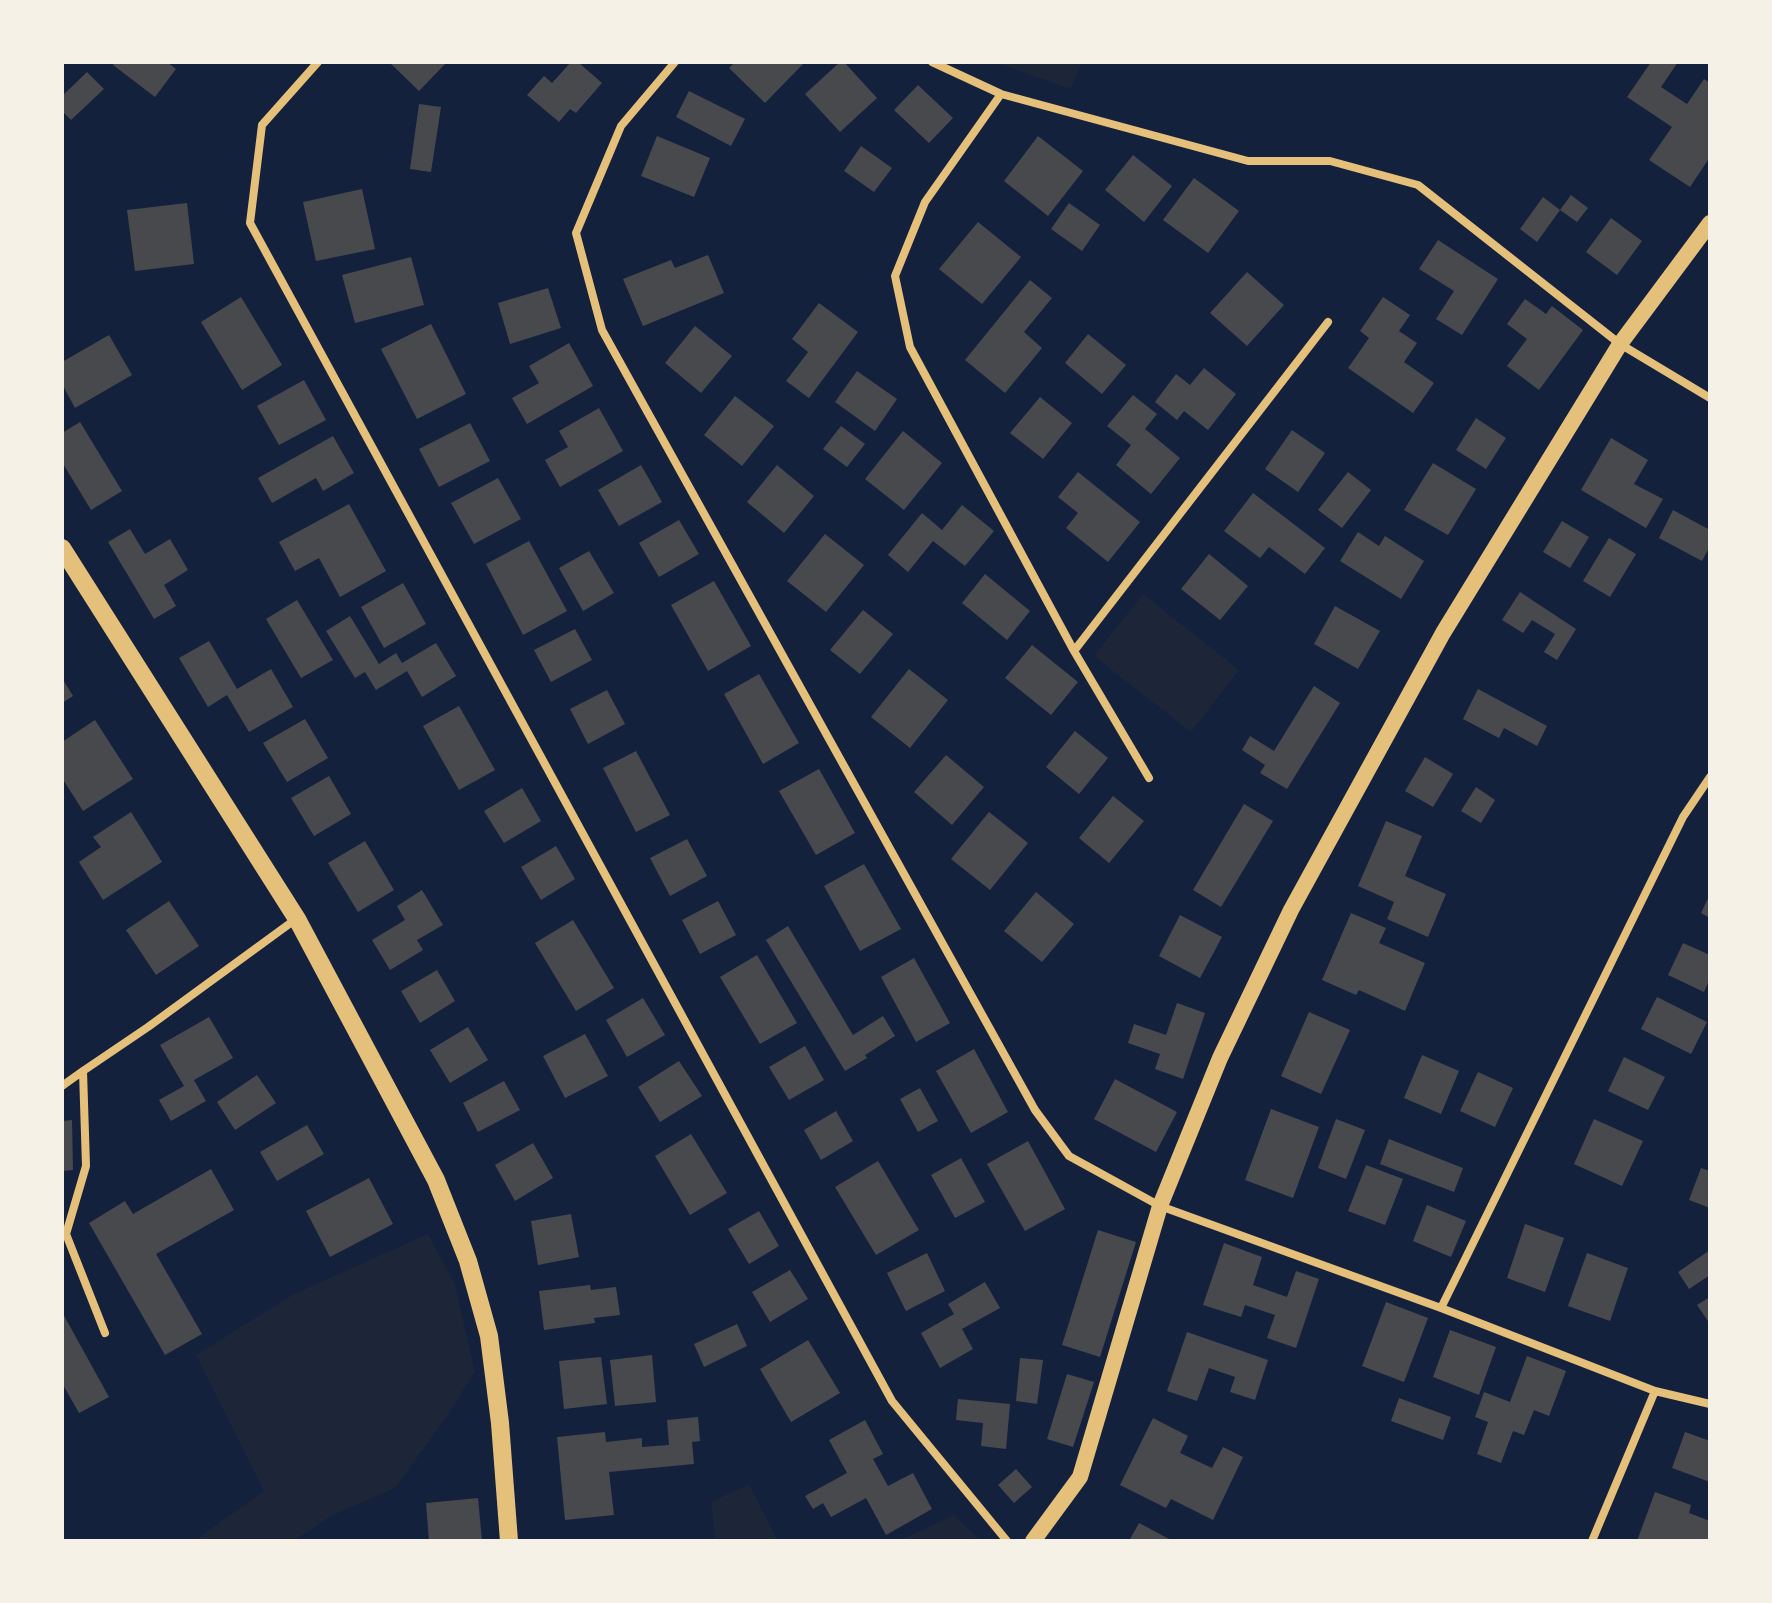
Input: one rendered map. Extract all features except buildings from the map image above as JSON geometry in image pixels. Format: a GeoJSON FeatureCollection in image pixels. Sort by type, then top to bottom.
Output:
{"type":"FeatureCollection","features":[{"type":"Feature","properties":{"kind":"main road"},"geometry":{"type":"LineString","coordinates":[[1033,1541],[1080,1477],[1160,1206],[1220,1058],[1291,910],[1443,633],[1620,344],[1710,223]]}},
{"type":"Feature","properties":{"kind":"main road"},"geometry":{"type":"LineString","coordinates":[[62,548],[297,919],[436,1180],[468,1261],[489,1336],[500,1423],[509,1541]]}},
{"type":"Feature","properties":{"kind":"street"},"geometry":{"type":"LineString","coordinates":[[318,62],[262,125],[250,223],[892,1401],[1007,1541]]}},
{"type":"Feature","properties":{"kind":"street"},"geometry":{"type":"LineString","coordinates":[[675,62],[621,126],[576,233],[602,330],[1035,1110],[1069,1156],[1160,1206],[1441,1308],[1655,1391],[1710,1404]]}},
{"type":"Feature","properties":{"kind":"street"},"geometry":{"type":"LineString","coordinates":[[932,62],[1001,94],[1248,161],[1330,161],[1418,185],[1620,344],[1710,398]]}},
{"type":"Feature","properties":{"kind":"street"},"geometry":{"type":"LineString","coordinates":[[1001,94],[925,202],[895,276],[910,347],[1074,651],[1149,778]]}},
{"type":"Feature","properties":{"kind":"street"},"geometry":{"type":"LineString","coordinates":[[1074,651],[1328,322]]}},
{"type":"Feature","properties":{"kind":"street"},"geometry":{"type":"LineString","coordinates":[[1441,1308],[1683,817],[1710,777]]}},
{"type":"Feature","properties":{"kind":"street"},"geometry":{"type":"LineString","coordinates":[[62,1086],[297,919]]}},
{"type":"Feature","properties":{"kind":"street"},"geometry":{"type":"LineString","coordinates":[[83,1071],[86,1166],[66,1234],[105,1333]]}},
{"type":"Feature","properties":{"kind":"street"},"geometry":{"type":"LineString","coordinates":[[1592,1541],[1655,1391]]}},
{"type":"Feature","properties":{"kind":"shaded area"},"geometry":{"type":"Polygon","coordinates":[[[994,62],[1082,62],[1071,89],[994,62]]]}},
{"type":"Feature","properties":{"kind":"shaded area"},"geometry":{"type":"Polygon","coordinates":[[[1143,594],[1239,670],[1191,732],[1094,656],[1143,594]]]}},
{"type":"Feature","properties":{"kind":"shaded area"},"geometry":{"type":"Polygon","coordinates":[[[428,1234],[455,1285],[475,1372],[395,1488],[333,1515],[293,1541],[194,1541],[264,1491],[196,1355],[292,1295],[428,1234]]]}},
{"type":"Feature","properties":{"kind":"shaded area"},"geometry":{"type":"Polygon","coordinates":[[[749,1484],[778,1541],[715,1541],[711,1502],[749,1484]]]}},
{"type":"Feature","properties":{"kind":"shaded area"},"geometry":{"type":"Polygon","coordinates":[[[954,1515],[981,1541],[899,1541],[954,1515]]]}}]}
